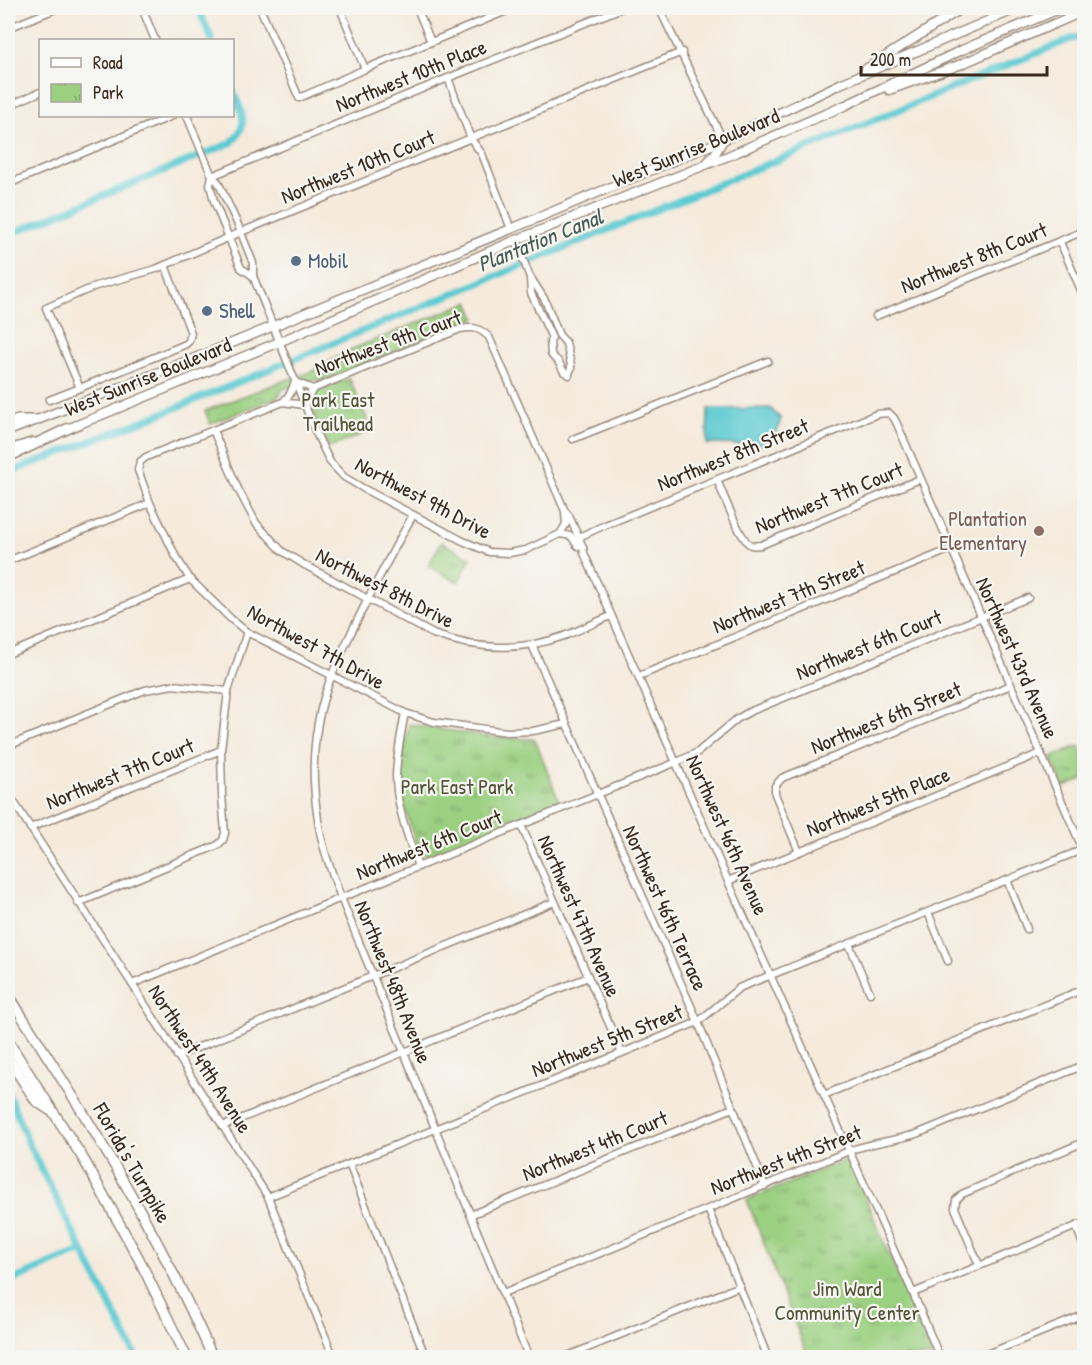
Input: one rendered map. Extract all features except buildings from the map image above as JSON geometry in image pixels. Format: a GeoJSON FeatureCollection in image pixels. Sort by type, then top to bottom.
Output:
{"type":"FeatureCollection","features":[{"type":"Feature","properties":{"kind":"highway"},"geometry":{"type":"LineString","coordinates":[[8,423],[18,420],[37,420]]}},
{"type":"Feature","properties":{"kind":"highway"},"geometry":{"type":"LineString","coordinates":[[8,457],[69,428]]}},
{"type":"Feature","properties":{"kind":"highway","name":"Florida's Turnpike"},"geometry":{"type":"LineString","coordinates":[[8,994],[92,1127],[147,1223],[213,1358]]}},
{"type":"Feature","properties":{"kind":"highway","name":"Florida's Turnpike"},"geometry":{"type":"LineString","coordinates":[[8,1041],[84,1160],[139,1259],[187,1358]]}},
{"type":"Feature","properties":{"kind":"highway"},"geometry":{"type":"LineString","coordinates":[[8,1058],[36,1101],[55,1114]]}},
{"type":"Feature","properties":{"kind":"main road"},"geometry":{"type":"LineString","coordinates":[[840,84],[962,8]]}},
{"type":"Feature","properties":{"kind":"main road","name":"West Sunrise Boulevard"},"geometry":{"type":"LineString","coordinates":[[8,431],[524,224],[723,140],[840,84],[1018,8]]}},
{"type":"Feature","properties":{"kind":"main road","name":"West Sunrise Boulevard"},"geometry":{"type":"LineString","coordinates":[[8,450],[69,428],[279,342],[516,240],[705,166],[1061,8]]}},
{"type":"Feature","properties":{"kind":"main road"},"geometry":{"type":"LineString","coordinates":[[846,105],[959,65],[1084,11]]}},
{"type":"Feature","properties":{"kind":"main road"},"geometry":{"type":"LineString","coordinates":[[705,166],[723,140]]}},
{"type":"Feature","properties":{"kind":"main road"},"geometry":{"type":"LineString","coordinates":[[516,240],[516,233],[524,224]]}},
{"type":"Feature","properties":{"kind":"main road"},"geometry":{"type":"LineString","coordinates":[[499,248],[511,229]]}},
{"type":"Feature","properties":{"kind":"street"},"geometry":{"type":"LineString","coordinates":[[8,28],[58,8]]}},
{"type":"Feature","properties":{"kind":"street"},"geometry":{"type":"LineString","coordinates":[[142,8],[156,39]]}},
{"type":"Feature","properties":{"kind":"street"},"geometry":{"type":"LineString","coordinates":[[260,8],[299,98],[514,8]]}},
{"type":"Feature","properties":{"kind":"street"},"geometry":{"type":"LineString","coordinates":[[340,8],[365,69]]}},
{"type":"Feature","properties":{"kind":"street"},"geometry":{"type":"LineString","coordinates":[[417,8],[431,42]]}},
{"type":"Feature","properties":{"kind":"street"},"geometry":{"type":"LineString","coordinates":[[493,8],[496,16]]}},
{"type":"Feature","properties":{"kind":"street","name":"Northwest 10th Place"},"geometry":{"type":"LineString","coordinates":[[212,176],[622,8]]}},
{"type":"Feature","properties":{"kind":"street"},"geometry":{"type":"LineString","coordinates":[[659,8],[723,140]]}},
{"type":"Feature","properties":{"kind":"street","name":"Northwest 10th Court"},"geometry":{"type":"LineString","coordinates":[[80,388],[46,308],[96,286],[156,269],[682,52]]}},
{"type":"Feature","properties":{"kind":"street"},"geometry":{"type":"LineString","coordinates":[[448,78],[471,140],[482,154],[511,229]]}},
{"type":"Feature","properties":{"kind":"street"},"geometry":{"type":"LineString","coordinates":[[8,106],[39,92]]}},
{"type":"Feature","properties":{"kind":"street"},"geometry":{"type":"LineString","coordinates":[[8,184],[170,117]]}},
{"type":"Feature","properties":{"kind":"street"},"geometry":{"type":"LineString","coordinates":[[187,117],[212,176],[218,182],[241,232],[253,263],[253,276],[279,342]]}},
{"type":"Feature","properties":{"kind":"street"},"geometry":{"type":"LineString","coordinates":[[212,176],[210,185],[214,201],[242,268],[253,276]]}},
{"type":"Feature","properties":{"kind":"street","name":"Northwest 8th Court"},"geometry":{"type":"LineString","coordinates":[[876,316],[1084,231]]}},
{"type":"Feature","properties":{"kind":"street"},"geometry":{"type":"LineString","coordinates":[[516,240],[529,275],[545,300],[559,335],[566,343],[571,369],[569,374],[564,372],[551,354],[550,341],[552,338],[531,293],[529,275]]}},
{"type":"Feature","properties":{"kind":"street"},"geometry":{"type":"LineString","coordinates":[[1060,242],[1084,297]]}},
{"type":"Feature","properties":{"kind":"street"},"geometry":{"type":"LineString","coordinates":[[49,400],[189,341],[191,333],[165,265]]}},
{"type":"Feature","properties":{"kind":"street","name":"Northwest 9th Court"},"geometry":{"type":"LineString","coordinates":[[140,462],[146,457],[283,402],[290,394],[295,382],[313,389],[460,329],[471,327],[481,329],[489,337],[565,511]]}},
{"type":"Feature","properties":{"kind":"street","name":"Northwest 9th Drive"},"geometry":{"type":"LineString","coordinates":[[279,342],[330,462],[344,477],[463,541],[489,552],[509,553],[526,550],[560,534]]}},
{"type":"Feature","properties":{"kind":"street"},"geometry":{"type":"LineString","coordinates":[[558,361],[569,357]]}},
{"type":"Feature","properties":{"kind":"street"},"geometry":{"type":"LineString","coordinates":[[573,439],[768,361]]}},
{"type":"Feature","properties":{"kind":"street"},"geometry":{"type":"LineString","coordinates":[[304,405],[313,389]]}},
{"type":"Feature","properties":{"kind":"street","name":"Northwest 9th Court"},"geometry":{"type":"LineString","coordinates":[[283,402],[304,405]]}},
{"type":"Feature","properties":{"kind":"street","name":"Northwest 43rd Avenue"},"geometry":{"type":"LineString","coordinates":[[888,413],[897,424],[1084,850]]}},
{"type":"Feature","properties":{"kind":"street","name":"Northwest 8th Street"},"geometry":{"type":"LineString","coordinates":[[578,542],[582,536],[590,532],[876,414],[888,413]]}},
{"type":"Feature","properties":{"kind":"street","name":"Northwest 8th Drive"},"geometry":{"type":"LineString","coordinates":[[213,430],[238,489],[256,523],[282,551],[433,633],[454,642],[480,647],[532,645],[566,636],[611,616]]}},
{"type":"Feature","properties":{"kind":"street","name":"Northwest 7th Drive"},"geometry":{"type":"LineString","coordinates":[[140,462],[138,470],[150,503],[167,540],[190,579],[247,632],[405,713],[434,722],[507,732],[533,731],[566,724]]}},
{"type":"Feature","properties":{"kind":"street","name":"Northwest 7th Court"},"geometry":{"type":"LineString","coordinates":[[717,480],[742,537],[750,545],[761,545],[920,479]]}},
{"type":"Feature","properties":{"kind":"street"},"geometry":{"type":"LineString","coordinates":[[8,561],[150,503]]}},
{"type":"Feature","properties":{"kind":"street"},"geometry":{"type":"LineString","coordinates":[[565,511],[574,527],[578,542]]}},
{"type":"Feature","properties":{"kind":"street"},"geometry":{"type":"LineString","coordinates":[[565,511],[566,524],[560,534],[571,536],[578,542]]}},
{"type":"Feature","properties":{"kind":"street","name":"Northwest 48th Avenue"},"geometry":{"type":"LineString","coordinates":[[413,515],[367,598],[330,675],[320,710],[315,743],[315,794],[318,820],[324,848],[341,898],[529,1358]]}},
{"type":"Feature","properties":{"kind":"street"},"geometry":{"type":"LineString","coordinates":[[574,527],[581,532],[590,532]]}},
{"type":"Feature","properties":{"kind":"street","name":"Northwest 46th Avenue"},"geometry":{"type":"LineString","coordinates":[[578,542],[940,1358]]}},
{"type":"Feature","properties":{"kind":"street","name":"Northwest 7th Street"},"geometry":{"type":"LineString","coordinates":[[639,676],[951,549]]}},
{"type":"Feature","properties":{"kind":"street"},"geometry":{"type":"LineString","coordinates":[[8,654],[190,579]]}},
{"type":"Feature","properties":{"kind":"street","name":"Northwest 6th Court"},"geometry":{"type":"LineString","coordinates":[[132,984],[676,762],[698,752],[737,719],[749,712],[1028,598]]}},
{"type":"Feature","properties":{"kind":"street"},"geometry":{"type":"LineString","coordinates":[[78,903],[218,845],[223,840],[225,833],[221,750],[228,692],[247,632]]}},
{"type":"Feature","properties":{"kind":"street","name":"Northwest 46th Terrace"},"geometry":{"type":"LineString","coordinates":[[532,645],[698,1022],[765,1186]]}},
{"type":"Feature","properties":{"kind":"street"},"geometry":{"type":"LineString","coordinates":[[8,746],[145,690],[173,685],[228,692]]}},
{"type":"Feature","properties":{"kind":"street","name":"Northwest 6th Street"},"geometry":{"type":"LineString","coordinates":[[799,852],[775,794],[775,786],[782,778],[1011,685]]}},
{"type":"Feature","properties":{"kind":"street"},"geometry":{"type":"LineString","coordinates":[[405,713],[396,776],[406,832],[418,867]]}},
{"type":"Feature","properties":{"kind":"street","name":"Northwest 7th Court"},"geometry":{"type":"LineString","coordinates":[[30,828],[221,750]]}},
{"type":"Feature","properties":{"kind":"street","name":"Northwest 5th Place"},"geometry":{"type":"LineString","coordinates":[[728,881],[1041,753]]}},
{"type":"Feature","properties":{"kind":"street","name":"Northwest 49th Avenue"},"geometry":{"type":"LineString","coordinates":[[8,794],[268,1197],[334,1358]]}},
{"type":"Feature","properties":{"kind":"street","name":"Northwest 47th Avenue"},"geometry":{"type":"LineString","coordinates":[[520,825],[622,1053]]}},
{"type":"Feature","properties":{"kind":"street","name":"Northwest 5th Street"},"geometry":{"type":"LineString","coordinates":[[268,1197],[698,1022],[739,988],[1084,850]]}},
{"type":"Feature","properties":{"kind":"street"},"geometry":{"type":"LineString","coordinates":[[1007,880],[1027,929]]}},
{"type":"Feature","properties":{"kind":"street"},"geometry":{"type":"LineString","coordinates":[[177,1056],[555,902]]}},
{"type":"Feature","properties":{"kind":"street"},"geometry":{"type":"LineString","coordinates":[[927,912],[948,961]]}},
{"type":"Feature","properties":{"kind":"street"},"geometry":{"type":"LineString","coordinates":[[849,944],[870,993]]}},
{"type":"Feature","properties":{"kind":"street"},"geometry":{"type":"LineString","coordinates":[[223,1126],[588,977]]}},
{"type":"Feature","properties":{"kind":"street"},"geometry":{"type":"LineString","coordinates":[[824,1095],[1084,989]]}},
{"type":"Feature","properties":{"kind":"street","name":"Northwest 4th Street"},"geometry":{"type":"LineString","coordinates":[[502,1293],[849,1151],[919,1133],[1084,1065]]}},
{"type":"Feature","properties":{"kind":"street","name":"Northwest 4th Court"},"geometry":{"type":"LineString","coordinates":[[470,1215],[733,1108]]}},
{"type":"Feature","properties":{"kind":"street"},"geometry":{"type":"LineString","coordinates":[[980,1265],[955,1208],[956,1200],[962,1194],[1084,1142]]}},
{"type":"Feature","properties":{"kind":"street"},"geometry":{"type":"LineString","coordinates":[[349,1164],[426,1358]]}},
{"type":"Feature","properties":{"kind":"street"},"geometry":{"type":"LineString","coordinates":[[708,1209],[768,1358]]}},
{"type":"Feature","properties":{"kind":"street"},"geometry":{"type":"LineString","coordinates":[[913,1293],[1084,1223]]}},
{"type":"Feature","properties":{"kind":"street"},"geometry":{"type":"LineString","coordinates":[[1076,1226],[1084,1247]]}},
{"type":"Feature","properties":{"kind":"street"},"geometry":{"type":"LineString","coordinates":[[563,1358],[740,1286]]}},
{"type":"Feature","properties":{"kind":"street"},"geometry":{"type":"LineString","coordinates":[[977,1358],[1084,1315]]}},
{"type":"Feature","properties":{"kind":"green space"},"geometry":{"type":"Polygon","coordinates":[[[469,302],[476,318],[324,380],[311,380],[283,389],[278,397],[210,424],[205,411],[311,372],[350,350],[469,302]]]}},
{"type":"Feature","properties":{"kind":"green space","name":"Park East Trailhead"},"geometry":{"type":"Polygon","coordinates":[[[349,378],[372,430],[329,448],[313,413],[307,411],[310,399],[314,393],[349,378]]]}},
{"type":"Feature","properties":{"kind":"green space"},"geometry":{"type":"Polygon","coordinates":[[[441,542],[471,558],[458,582],[428,566],[441,542]]]}},
{"type":"Feature","properties":{"kind":"green space","name":"Park East Park"},"geometry":{"type":"Polygon","coordinates":[[[409,724],[490,737],[535,739],[559,801],[432,857],[418,851],[403,802],[401,769],[409,724]]]}},
{"type":"Feature","properties":{"kind":"green space"},"geometry":{"type":"Polygon","coordinates":[[[1079,746],[1084,757],[1084,779],[1064,787],[1051,757],[1079,746]]]}},
{"type":"Feature","properties":{"kind":"green space","name":"Jim Ward Community Center"},"geometry":{"type":"Polygon","coordinates":[[[849,1159],[932,1357],[808,1357],[747,1200],[849,1159]]]}},
{"type":"Feature","properties":{"kind":"water"},"geometry":{"type":"Polygon","coordinates":[[[770,408],[781,419],[775,438],[759,445],[707,444],[708,409],[770,408]]]}},
{"type":"Feature","properties":{"kind":"waterway"},"geometry":{"type":"LineString","coordinates":[[198,8],[212,39]]}},
{"type":"Feature","properties":{"kind":"waterway","name":"Plantation Canal"},"geometry":{"type":"LineString","coordinates":[[8,473],[171,410],[1071,39],[1084,36]]}},
{"type":"Feature","properties":{"kind":"waterway"},"geometry":{"type":"LineString","coordinates":[[8,235],[231,143],[243,123],[234,94]]}},
{"type":"Feature","properties":{"kind":"waterway"},"geometry":{"type":"LineString","coordinates":[[8,1093],[30,1147],[137,1358]]}},
{"type":"Feature","properties":{"kind":"waterway"},"geometry":{"type":"LineString","coordinates":[[8,1282],[83,1250]]}},
{"type":"Feature","properties":{"kind":"place","name":"Mobil"},"geometry":{"type":"Point","coordinates":[296,261]}},
{"type":"Feature","properties":{"kind":"place","name":"Shell"},"geometry":{"type":"Point","coordinates":[207,311]}},
{"type":"Feature","properties":{"kind":"place","name":"Plantation Elementary"},"geometry":{"type":"Point","coordinates":[1039,531]}}]}
